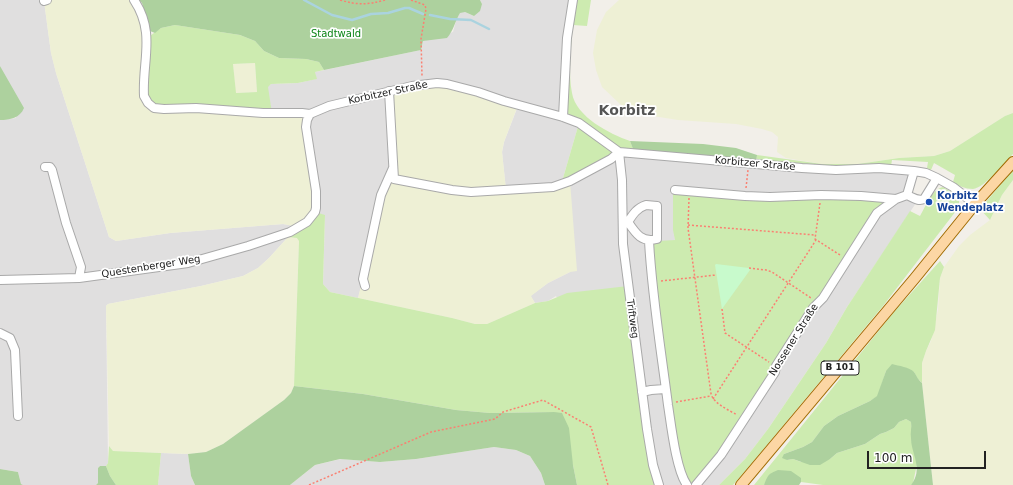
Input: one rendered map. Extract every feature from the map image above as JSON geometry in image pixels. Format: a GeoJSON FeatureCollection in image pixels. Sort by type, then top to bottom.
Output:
{"type":"FeatureCollection","features":[{"type":"Feature","properties":{"kind":"main road","name":"B 101"},"geometry":{"type":"LineString","coordinates":[[741,485],[900,296],[975,204],[1013,162]]}},
{"type":"Feature","properties":{"kind":"street"},"geometry":{"type":"LineString","coordinates":[[134,0],[141,10],[147,38],[144,96],[148,103],[154,108],[196,108],[263,113],[310,114]]}},
{"type":"Feature","properties":{"kind":"street"},"geometry":{"type":"LineString","coordinates":[[563,117],[567,38],[573,0]]}},
{"type":"Feature","properties":{"kind":"street","name":"Korbitzer Straße"},"geometry":{"type":"LineString","coordinates":[[310,114],[329,106],[390,91],[422,84],[437,83],[461,87],[579,123],[619,152],[749,164],[836,170],[879,168],[914,171],[926,173],[937,178],[953,187],[975,204]]}},
{"type":"Feature","properties":{"kind":"street"},"geometry":{"type":"LineString","coordinates":[[390,91],[394,179],[471,192],[553,187],[561,185],[611,159],[619,152]]}},
{"type":"Feature","properties":{"kind":"street","name":"Questenberger Weg"},"geometry":{"type":"LineString","coordinates":[[0,277],[79,278],[188,263],[290,232],[307,222],[315,212],[316,191],[306,127],[310,114]]}},
{"type":"Feature","properties":{"kind":"street","name":"Triftweg"},"geometry":{"type":"LineString","coordinates":[[619,152],[625,222],[623,244],[642,392],[654,465],[659,485]]}},
{"type":"Feature","properties":{"kind":"street"},"geometry":{"type":"LineString","coordinates":[[45,167],[50,167],[52,170],[68,229],[81,267],[79,278]]}},
{"type":"Feature","properties":{"kind":"street"},"geometry":{"type":"LineString","coordinates":[[365,286],[363,279],[381,195],[394,167]]}},
{"type":"Feature","properties":{"kind":"street"},"geometry":{"type":"LineString","coordinates":[[914,171],[907,194],[918,200],[924,199],[937,178]]}},
{"type":"Feature","properties":{"kind":"street"},"geometry":{"type":"LineString","coordinates":[[676,190],[745,196],[770,197],[821,195],[896,199]]}},
{"type":"Feature","properties":{"kind":"street","name":"Nossener Straße"},"geometry":{"type":"LineString","coordinates":[[696,485],[721,455],[775,372],[776,366],[817,303],[823,298],[877,213],[896,199],[907,194]]}},
{"type":"Feature","properties":{"kind":"street"},"geometry":{"type":"LineString","coordinates":[[657,206],[657,239],[649,241],[641,238],[625,222],[640,207],[657,206]]}},
{"type":"Feature","properties":{"kind":"street"},"geometry":{"type":"LineString","coordinates":[[649,241],[651,282],[665,389],[677,457],[687,485]]}},
{"type":"Feature","properties":{"kind":"street"},"geometry":{"type":"LineString","coordinates":[[0,333],[10,338],[16,350],[18,416]]}},
{"type":"Feature","properties":{"kind":"street"},"geometry":{"type":"LineString","coordinates":[[642,392],[665,389]]}},
{"type":"Feature","properties":{"kind":"path"},"geometry":{"type":"LineString","coordinates":[[340,0],[353,4],[370,4],[385,0]]}},
{"type":"Feature","properties":{"kind":"path"},"geometry":{"type":"LineString","coordinates":[[411,0],[425,5],[426,9],[421,40],[422,84]]}},
{"type":"Feature","properties":{"kind":"path"},"geometry":{"type":"LineString","coordinates":[[745,196],[749,164]]}},
{"type":"Feature","properties":{"kind":"path"},"geometry":{"type":"LineString","coordinates":[[690,192],[688,225],[711,396],[713,399],[744,419]]}},
{"type":"Feature","properties":{"kind":"path"},"geometry":{"type":"LineString","coordinates":[[713,399],[816,240],[815,238],[821,195]]}},
{"type":"Feature","properties":{"kind":"path"},"geometry":{"type":"LineString","coordinates":[[688,225],[816,235]]}},
{"type":"Feature","properties":{"kind":"path"},"geometry":{"type":"LineString","coordinates":[[816,240],[847,259]]}},
{"type":"Feature","properties":{"kind":"path"},"geometry":{"type":"LineString","coordinates":[[749,268],[772,272],[817,303]]}},
{"type":"Feature","properties":{"kind":"path"},"geometry":{"type":"LineString","coordinates":[[651,282],[716,275]]}},
{"type":"Feature","properties":{"kind":"path"},"geometry":{"type":"LineString","coordinates":[[722,309],[725,333],[776,366]]}},
{"type":"Feature","properties":{"kind":"path"},"geometry":{"type":"LineString","coordinates":[[668,403],[711,396]]}},
{"type":"Feature","properties":{"kind":"path"},"geometry":{"type":"LineString","coordinates":[[309,485],[431,432],[495,419],[503,412],[542,400],[591,427],[608,485]]}},
{"type":"Feature","properties":{"kind":"shaded area"},"geometry":{"type":"Polygon","coordinates":[[[0,0],[47,0],[44,1],[51,53],[56,73],[109,237],[116,241],[170,233],[283,224],[294,226],[288,237],[269,258],[258,268],[243,276],[201,286],[108,304],[106,306],[108,463],[106,466],[100,466],[98,468],[98,483],[96,485],[23,485],[21,484],[18,472],[0,469],[0,120],[16,118],[0,66],[0,0]]]}},
{"type":"Feature","properties":{"kind":"shaded area"},"geometry":{"type":"Polygon","coordinates":[[[480,0],[573,0],[563,117],[579,123],[561,185],[506,190],[502,152],[504,142],[518,106],[394,167],[358,298],[330,292],[323,284],[325,216],[315,212],[272,113],[267,87],[271,84],[298,83],[316,79],[315,72],[421,50],[423,41],[453,32],[460,12],[465,12],[474,16],[482,4],[480,0]]]}},
{"type":"Feature","properties":{"kind":"shaded area"},"geometry":{"type":"Polygon","coordinates":[[[619,152],[914,171],[907,194],[918,200],[847,307],[826,343],[768,429],[745,459],[719,485],[696,485],[721,455],[673,230],[674,241],[658,241],[687,485],[659,485],[556,296],[548,301],[535,303],[530,296],[548,283],[570,272],[570,181],[619,152]]]}},
{"type":"Feature","properties":{"kind":"shaded area"},"geometry":{"type":"Polygon","coordinates":[[[494,447],[516,450],[530,456],[541,473],[545,485],[290,485],[315,465],[341,459],[380,462],[416,459],[494,447]]]}},
{"type":"Feature","properties":{"kind":"shaded area"},"geometry":{"type":"Polygon","coordinates":[[[161,453],[188,454],[191,476],[195,485],[158,485],[161,453]]]}},
{"type":"Feature","properties":{"kind":"green space"},"geometry":{"type":"Polygon","coordinates":[[[134,0],[144,22],[144,88],[308,117],[316,191],[311,218],[294,226],[283,224],[170,233],[116,241],[109,237],[56,73],[51,53],[44,1],[134,0]]]}},
{"type":"Feature","properties":{"kind":"green space","name":"Stadtwald"},"geometry":{"type":"Polygon","coordinates":[[[139,0],[480,0],[482,4],[480,11],[474,16],[465,12],[460,13],[447,38],[423,41],[421,50],[324,70],[319,62],[306,59],[279,58],[264,51],[255,41],[240,35],[175,25],[161,28],[155,33],[150,31],[142,3],[139,0]]]}},
{"type":"Feature","properties":{"kind":"green space"},"geometry":{"type":"Polygon","coordinates":[[[577,0],[591,0],[587,26],[573,25],[570,77],[575,102],[580,110],[595,123],[613,134],[630,141],[633,149],[638,154],[619,152],[561,185],[579,123],[563,117],[567,38],[577,0]]]}},
{"type":"Feature","properties":{"kind":"green space"},"geometry":{"type":"Polygon","coordinates":[[[619,0],[1013,0],[1013,113],[1005,116],[950,151],[934,156],[899,158],[858,164],[822,164],[786,158],[777,152],[778,137],[772,132],[736,124],[678,120],[634,113],[620,104],[602,87],[596,70],[593,53],[597,30],[606,12],[619,0]]]}},
{"type":"Feature","properties":{"kind":"green space"},"geometry":{"type":"Polygon","coordinates":[[[175,25],[240,35],[255,41],[264,51],[279,58],[306,59],[319,62],[324,70],[315,72],[317,79],[298,83],[271,84],[268,87],[272,113],[148,103],[147,38],[161,28],[175,25]],[[255,63],[233,64],[236,93],[257,92],[255,63]]]}},
{"type":"Feature","properties":{"kind":"green space"},"geometry":{"type":"Polygon","coordinates":[[[255,63],[257,92],[235,93],[233,64],[255,63]]]}},
{"type":"Feature","properties":{"kind":"green space"},"geometry":{"type":"Polygon","coordinates":[[[0,66],[24,108],[20,114],[7,120],[0,120],[0,66]]]}},
{"type":"Feature","properties":{"kind":"green space"},"geometry":{"type":"Polygon","coordinates":[[[437,83],[518,105],[504,142],[502,152],[506,190],[570,181],[577,271],[570,272],[548,283],[531,296],[535,303],[487,324],[475,324],[358,298],[375,228],[394,167],[389,91],[437,83]]]}},
{"type":"Feature","properties":{"kind":"green space"},"geometry":{"type":"Polygon","coordinates":[[[1013,113],[1013,154],[988,180],[978,188],[973,189],[962,187],[953,182],[955,175],[934,163],[931,170],[927,168],[928,162],[892,160],[891,166],[838,167],[756,163],[757,155],[822,164],[858,164],[899,158],[934,156],[950,151],[1005,116],[1013,113]]]}},
{"type":"Feature","properties":{"kind":"green space"},"geometry":{"type":"Polygon","coordinates":[[[630,141],[703,144],[736,148],[757,155],[756,163],[638,154],[633,149],[630,141]]]}},
{"type":"Feature","properties":{"kind":"green space"},"geometry":{"type":"Polygon","coordinates":[[[1013,170],[1013,180],[1002,195],[990,220],[980,209],[1013,170]]]}},
{"type":"Feature","properties":{"kind":"green space"},"geometry":{"type":"Polygon","coordinates":[[[1013,180],[1013,485],[933,485],[922,383],[922,363],[931,341],[938,310],[940,278],[944,267],[959,246],[970,235],[990,220],[1002,195],[1013,180]]]}},
{"type":"Feature","properties":{"kind":"green space"},"geometry":{"type":"Polygon","coordinates":[[[943,187],[959,199],[959,207],[883,306],[746,470],[733,485],[719,485],[745,459],[768,429],[826,343],[847,307],[910,211],[920,216],[932,194],[939,188],[943,187]]]}},
{"type":"Feature","properties":{"kind":"green space"},"geometry":{"type":"Polygon","coordinates":[[[673,191],[896,199],[877,213],[775,372],[696,485],[687,485],[679,466],[651,282],[653,240],[675,240],[673,230],[673,191]]]}},
{"type":"Feature","properties":{"kind":"green space"},"geometry":{"type":"Polygon","coordinates":[[[315,212],[325,215],[323,284],[330,292],[475,324],[487,324],[535,303],[548,301],[567,293],[628,286],[659,485],[577,485],[573,465],[554,412],[490,413],[456,410],[363,394],[294,386],[299,241],[297,238],[288,237],[315,212]]]}},
{"type":"Feature","properties":{"kind":"green space"},"geometry":{"type":"Polygon","coordinates":[[[288,237],[298,238],[299,241],[294,386],[291,393],[284,400],[223,444],[206,452],[188,454],[113,451],[109,446],[106,306],[108,304],[201,286],[243,276],[258,268],[288,237]]]}},
{"type":"Feature","properties":{"kind":"green space"},"geometry":{"type":"Polygon","coordinates":[[[940,261],[944,267],[940,278],[935,330],[922,363],[922,383],[914,372],[886,371],[878,396],[838,416],[824,426],[812,442],[784,454],[787,460],[793,459],[801,462],[830,459],[837,453],[865,444],[880,434],[894,428],[899,422],[906,419],[911,422],[911,438],[917,464],[913,483],[911,485],[823,485],[801,482],[801,478],[764,485],[754,485],[894,312],[940,261]]]}},
{"type":"Feature","properties":{"kind":"green space"},"geometry":{"type":"Polygon","coordinates":[[[715,265],[749,268],[750,270],[722,309],[715,265]]]}},
{"type":"Feature","properties":{"kind":"green space"},"geometry":{"type":"Polygon","coordinates":[[[892,364],[912,370],[922,383],[933,485],[911,485],[915,479],[917,467],[912,444],[911,422],[906,419],[899,422],[894,428],[880,434],[865,444],[837,453],[820,465],[810,465],[793,459],[787,460],[782,458],[784,454],[812,442],[824,426],[838,416],[870,401],[877,396],[886,371],[892,364]]]}},
{"type":"Feature","properties":{"kind":"green space"},"geometry":{"type":"Polygon","coordinates":[[[294,386],[363,394],[456,410],[490,413],[562,413],[569,428],[577,485],[545,485],[541,473],[530,456],[516,450],[494,447],[416,459],[380,462],[340,459],[315,465],[290,485],[195,485],[191,476],[188,454],[206,452],[223,444],[284,400],[291,393],[294,386]]]}},
{"type":"Feature","properties":{"kind":"green space"},"geometry":{"type":"Polygon","coordinates":[[[109,446],[113,451],[161,453],[158,485],[116,485],[106,466],[108,463],[109,446]]]}},
{"type":"Feature","properties":{"kind":"green space"},"geometry":{"type":"Polygon","coordinates":[[[100,466],[106,466],[116,485],[96,485],[98,483],[98,468],[100,466]]]}},
{"type":"Feature","properties":{"kind":"green space"},"geometry":{"type":"Polygon","coordinates":[[[0,469],[18,472],[21,484],[23,485],[0,485],[0,469]]]}},
{"type":"Feature","properties":{"kind":"green space"},"geometry":{"type":"Polygon","coordinates":[[[778,470],[791,471],[801,478],[801,482],[799,485],[764,485],[769,475],[778,470]]]}},
{"type":"Feature","properties":{"kind":"waterway"},"geometry":{"type":"LineString","coordinates":[[304,0],[332,15],[352,20],[371,14],[388,13],[405,8],[409,8],[423,14]]}},
{"type":"Feature","properties":{"kind":"waterway"},"geometry":{"type":"LineString","coordinates":[[430,15],[450,19],[471,20],[489,29]]}},
{"type":"Feature","properties":{"kind":"place","name":"Korbitz Wendeplatz"},"geometry":{"type":"Point","coordinates":[929,202]}},
{"type":"Feature","properties":{"kind":"district","name":"Korbitz"},"geometry":{"type":"Point","coordinates":[627,111]}}]}
